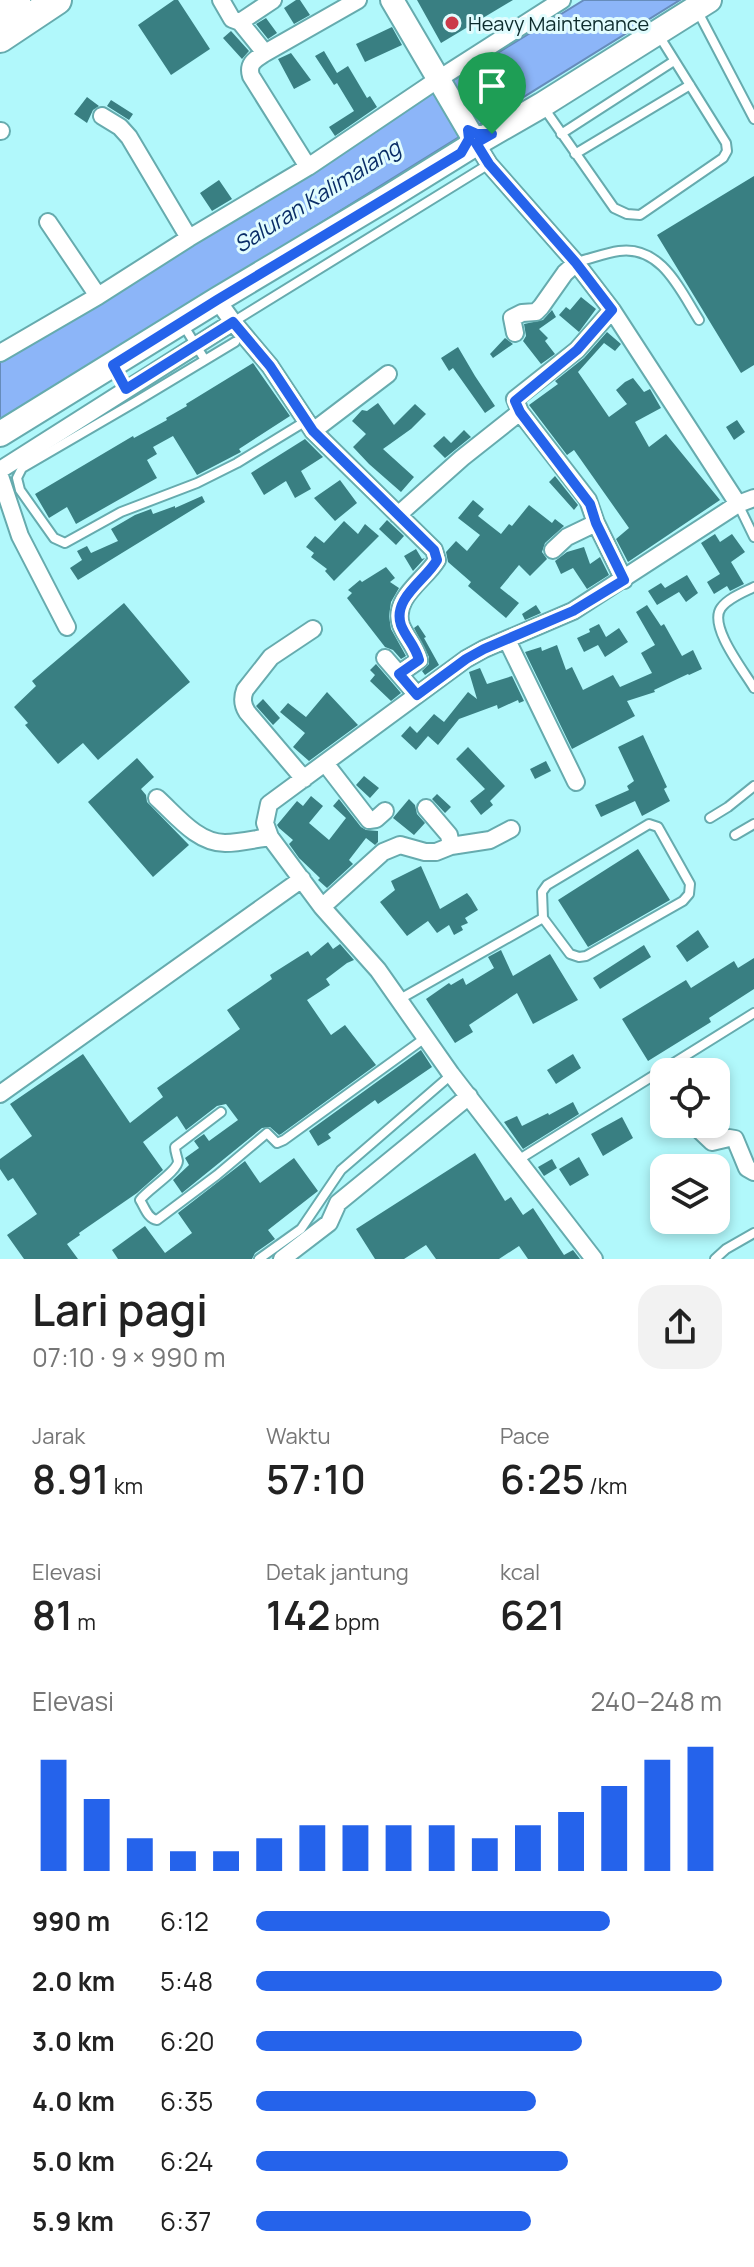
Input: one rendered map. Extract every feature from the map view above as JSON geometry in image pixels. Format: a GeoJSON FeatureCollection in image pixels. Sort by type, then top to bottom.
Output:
{"type":"FeatureCollection","features":[{"type":"Feature","properties":{"kind":"highway"},"geometry":{"type":"LineString","coordinates":[[0,10],[16,0]]}},
{"type":"Feature","properties":{"kind":"highway"},"geometry":{"type":"LineString","coordinates":[[0,38],[57,0]]}},
{"type":"Feature","properties":{"kind":"main road"},"geometry":{"type":"LineString","coordinates":[[0,434],[474,140],[542,105],[702,4]]}},
{"type":"Feature","properties":{"kind":"street"},"geometry":{"type":"LineString","coordinates":[[221,0],[232,19],[240,22],[265,53]]}},
{"type":"Feature","properties":{"kind":"street"},"geometry":{"type":"LineString","coordinates":[[240,22],[273,0]]}},
{"type":"Feature","properties":{"kind":"street"},"geometry":{"type":"LineString","coordinates":[[308,167],[249,69],[252,62],[265,53],[358,0]]}},
{"type":"Feature","properties":{"kind":"street"},"geometry":{"type":"LineString","coordinates":[[392,0],[489,164],[576,263],[612,310],[746,501],[573,611],[466,659],[269,804],[265,823],[270,837],[322,907],[378,970],[451,1074],[594,1259]]}},
{"type":"Feature","properties":{"kind":"street"},"geometry":{"type":"LineString","coordinates":[[0,353],[308,167],[562,0]]}},
{"type":"Feature","properties":{"kind":"street"},"geometry":{"type":"LineString","coordinates":[[102,116],[129,137],[189,238]]}},
{"type":"Feature","properties":{"kind":"street"},"geometry":{"type":"LineString","coordinates":[[48,222],[98,296]]}},
{"type":"Feature","properties":{"kind":"street"},"geometry":{"type":"LineString","coordinates":[[515,333],[512,318],[522,313],[536,312],[576,263]]}},
{"type":"Feature","properties":{"kind":"street"},"geometry":{"type":"LineString","coordinates":[[217,300],[270,366],[310,426],[434,550],[437,560],[431,572],[408,594],[400,609],[403,630],[415,646],[419,660],[399,674]]}},
{"type":"Feature","properties":{"kind":"street"},"geometry":{"type":"LineString","coordinates":[[612,310],[577,350],[516,398],[515,403],[588,500],[624,580]]}},
{"type":"Feature","properties":{"kind":"street"},"geometry":{"type":"LineString","coordinates":[[0,470],[132,395],[195,345],[233,322]]}},
{"type":"Feature","properties":{"kind":"street"},"geometry":{"type":"LineString","coordinates":[[310,426],[388,374]]}},
{"type":"Feature","properties":{"kind":"street"},"geometry":{"type":"LineString","coordinates":[[398,515],[520,412]]}},
{"type":"Feature","properties":{"kind":"street"},"geometry":{"type":"LineString","coordinates":[[0,476],[20,536],[67,627]]}},
{"type":"Feature","properties":{"kind":"street"},"geometry":{"type":"LineString","coordinates":[[553,550],[567,537],[596,523]]}},
{"type":"Feature","properties":{"kind":"street"},"geometry":{"type":"LineString","coordinates":[[304,779],[247,712],[243,696],[271,657],[313,629]]}},
{"type":"Feature","properties":{"kind":"street"},"geometry":{"type":"LineString","coordinates":[[507,640],[576,782]]}},
{"type":"Feature","properties":{"kind":"street"},"geometry":{"type":"LineString","coordinates":[[385,658],[417,695]]}},
{"type":"Feature","properties":{"kind":"street"},"geometry":{"type":"LineString","coordinates":[[325,763],[369,820],[376,819],[385,811]]}},
{"type":"Feature","properties":{"kind":"street"},"geometry":{"type":"LineString","coordinates":[[157,798],[192,831],[207,839],[222,843],[270,837]]}},
{"type":"Feature","properties":{"kind":"street"},"geometry":{"type":"LineString","coordinates":[[426,808],[449,835],[451,846]]}},
{"type":"Feature","properties":{"kind":"street"},"geometry":{"type":"LineString","coordinates":[[322,907],[383,852],[393,847],[400,845],[436,852],[451,846],[490,840],[511,829]]}},
{"type":"Feature","properties":{"kind":"street"},"geometry":{"type":"LineString","coordinates":[[0,1094],[302,879]]}},
{"type":"Feature","properties":{"kind":"street"},"geometry":{"type":"LineString","coordinates":[[282,1259],[329,1223],[338,1203],[469,1096]]}},
{"type":"Feature","properties":{"kind":"street"},"geometry":{"type":"LineString","coordinates":[[708,1138],[712,1142],[735,1139],[747,1168],[754,1172]]}},
{"type":"Feature","properties":{"kind":"lane"},"geometry":{"type":"LineString","coordinates":[[702,4],[754,119]]}},
{"type":"Feature","properties":{"kind":"lane"},"geometry":{"type":"LineString","coordinates":[[542,105],[614,208],[627,214],[640,215],[723,158],[727,151],[726,143],[657,33]]}},
{"type":"Feature","properties":{"kind":"lane"},"geometry":{"type":"LineString","coordinates":[[563,137],[674,61]]}},
{"type":"Feature","properties":{"kind":"lane"},"geometry":{"type":"LineString","coordinates":[[575,154],[690,85]]}},
{"type":"Feature","properties":{"kind":"lane"},"geometry":{"type":"LineString","coordinates":[[233,322],[489,164]]}},
{"type":"Feature","properties":{"kind":"lane"},"geometry":{"type":"LineString","coordinates":[[576,263],[618,251],[637,251],[652,257],[668,273],[699,320]]}},
{"type":"Feature","properties":{"kind":"lane"},"geometry":{"type":"LineString","coordinates":[[181,323],[205,360]]}},
{"type":"Feature","properties":{"kind":"lane"},"geometry":{"type":"LineString","coordinates":[[235,342],[132,395],[22,468],[17,478],[20,490],[54,538],[65,543],[121,512],[197,483],[310,426]]}},
{"type":"Feature","properties":{"kind":"lane"},"geometry":{"type":"LineString","coordinates":[[113,365],[132,395]]}},
{"type":"Feature","properties":{"kind":"lane"},"geometry":{"type":"LineString","coordinates":[[746,501],[754,537]]}},
{"type":"Feature","properties":{"kind":"lane"},"geometry":{"type":"LineString","coordinates":[[754,587],[726,602],[717,616],[719,630],[754,688]]}},
{"type":"Feature","properties":{"kind":"lane"},"geometry":{"type":"LineString","coordinates":[[710,818],[754,786]]}},
{"type":"Feature","properties":{"kind":"lane"},"geometry":{"type":"LineString","coordinates":[[649,824],[658,827],[690,884],[689,894],[683,901],[586,956],[570,954],[543,918],[542,892],[547,885],[649,824]]}},
{"type":"Feature","properties":{"kind":"lane"},"geometry":{"type":"LineString","coordinates":[[735,835],[754,824]]}},
{"type":"Feature","properties":{"kind":"lane"},"geometry":{"type":"LineString","coordinates":[[400,999],[543,918]]}},
{"type":"Feature","properties":{"kind":"lane"},"geometry":{"type":"LineString","coordinates":[[518,1160],[754,1013]]}},
{"type":"Feature","properties":{"kind":"lane"},"geometry":{"type":"LineString","coordinates":[[221,1112],[175,1147],[178,1160],[175,1168],[140,1200],[149,1216],[157,1220],[267,1133],[277,1143],[284,1140],[426,1037]]}},
{"type":"Feature","properties":{"kind":"lane"},"geometry":{"type":"LineString","coordinates":[[259,1259],[301,1229],[341,1170],[451,1074]]}},
{"type":"Feature","properties":{"kind":"lane"},"geometry":{"type":"LineString","coordinates":[[715,1259],[754,1233]]}},
{"type":"Feature","properties":{"kind":"water","name":"Saluran Kalimalang"},"geometry":{"type":"Polygon","coordinates":[[[584,0],[680,0],[0,422],[0,358],[584,0]]]}},
{"type":"Feature","properties":{"kind":"building"},"geometry":{"type":"Polygon","coordinates":[[[178,0],[210,49],[171,75],[138,25],[178,0]]]}},
{"type":"Feature","properties":{"kind":"building"},"geometry":{"type":"Polygon","coordinates":[[[300,0],[310,15],[294,24],[284,8],[300,0]]]}},
{"type":"Feature","properties":{"kind":"building","name":"Heavy Maintenance"},"geometry":{"type":"Polygon","coordinates":[[[417,0],[513,0],[441,43],[417,0]]]}},
{"type":"Feature","properties":{"kind":"building"},"geometry":{"type":"Polygon","coordinates":[[[266,18],[277,33],[268,39],[256,24],[266,18]]]}},
{"type":"Feature","properties":{"kind":"building"},"geometry":{"type":"Polygon","coordinates":[[[392,27],[402,45],[365,62],[356,44],[392,27]]]}},
{"type":"Feature","properties":{"kind":"building"},"geometry":{"type":"Polygon","coordinates":[[[231,31],[249,51],[242,59],[223,38],[231,31]]]}},
{"type":"Feature","properties":{"kind":"building"},"geometry":{"type":"Polygon","coordinates":[[[324,51],[337,73],[348,66],[367,98],[370,96],[377,107],[335,136],[329,127],[354,111],[315,56],[324,51]]]}},
{"type":"Feature","properties":{"kind":"building"},"geometry":{"type":"Polygon","coordinates":[[[291,53],[311,80],[294,89],[278,59],[291,53]]]}},
{"type":"Feature","properties":{"kind":"building"},"geometry":{"type":"Polygon","coordinates":[[[87,97],[99,106],[93,110],[87,123],[74,114],[87,97]]]}},
{"type":"Feature","properties":{"kind":"building"},"geometry":{"type":"Polygon","coordinates":[[[111,100],[133,114],[129,120],[107,106],[111,100]]]}},
{"type":"Feature","properties":{"kind":"building"},"geometry":{"type":"Polygon","coordinates":[[[754,176],[754,365],[741,373],[657,235],[754,176]]]}},
{"type":"Feature","properties":{"kind":"building"},"geometry":{"type":"Polygon","coordinates":[[[219,180],[232,199],[212,211],[200,193],[219,180]]]}},
{"type":"Feature","properties":{"kind":"building"},"geometry":{"type":"Polygon","coordinates":[[[581,297],[596,309],[579,332],[559,315],[566,307],[570,310],[581,297]]]}},
{"type":"Feature","properties":{"kind":"building"},"geometry":{"type":"Polygon","coordinates":[[[552,310],[556,317],[539,329],[548,338],[545,341],[555,354],[541,364],[523,341],[526,336],[524,324],[543,320],[552,310]]]}},
{"type":"Feature","properties":{"kind":"building"},"geometry":{"type":"Polygon","coordinates":[[[607,332],[621,344],[615,351],[604,343],[578,372],[609,417],[627,404],[616,390],[625,382],[633,378],[644,392],[650,389],[661,408],[635,422],[649,447],[666,434],[720,500],[628,562],[616,539],[629,528],[574,450],[567,455],[529,405],[558,384],[555,381],[584,358],[607,332]]]}},
{"type":"Feature","properties":{"kind":"building"},"geometry":{"type":"Polygon","coordinates":[[[505,338],[513,344],[493,358],[490,354],[505,338]]]}},
{"type":"Feature","properties":{"kind":"building"},"geometry":{"type":"Polygon","coordinates":[[[458,347],[495,406],[485,413],[453,368],[449,371],[441,358],[458,347]]]}},
{"type":"Feature","properties":{"kind":"building"},"geometry":{"type":"Polygon","coordinates":[[[253,363],[290,416],[239,449],[241,452],[197,475],[173,436],[153,447],[157,454],[147,460],[157,478],[76,524],[67,507],[49,518],[35,494],[133,436],[167,420],[186,404],[253,363]]]}},
{"type":"Feature","properties":{"kind":"building"},"geometry":{"type":"Polygon","coordinates":[[[378,403],[394,425],[415,404],[426,414],[383,449],[414,477],[401,492],[353,447],[366,434],[352,421],[362,410],[367,411],[378,403]]]}},
{"type":"Feature","properties":{"kind":"building"},"geometry":{"type":"Polygon","coordinates":[[[737,420],[745,432],[734,440],[726,427],[737,420]]]}},
{"type":"Feature","properties":{"kind":"building"},"geometry":{"type":"Polygon","coordinates":[[[464,430],[471,437],[445,458],[433,446],[444,436],[451,443],[464,430]]]}},
{"type":"Feature","properties":{"kind":"building"},"geometry":{"type":"Polygon","coordinates":[[[305,439],[323,457],[301,471],[311,489],[295,498],[286,481],[264,495],[251,473],[305,439]]]}},
{"type":"Feature","properties":{"kind":"building"},"geometry":{"type":"Polygon","coordinates":[[[555,476],[578,505],[574,510],[549,482],[555,476]]]}},
{"type":"Feature","properties":{"kind":"building"},"geometry":{"type":"Polygon","coordinates":[[[340,480],[357,503],[335,521],[314,498],[340,480]]]}},
{"type":"Feature","properties":{"kind":"building"},"geometry":{"type":"Polygon","coordinates":[[[202,496],[205,502],[78,580],[70,568],[82,560],[77,551],[87,546],[91,553],[118,541],[111,529],[135,515],[151,509],[153,514],[175,508],[202,496]]]}},
{"type":"Feature","properties":{"kind":"building"},"geometry":{"type":"Polygon","coordinates":[[[473,500],[484,509],[478,516],[501,534],[529,505],[552,523],[555,519],[564,526],[545,543],[542,552],[547,559],[530,576],[519,565],[500,588],[519,603],[506,618],[468,586],[471,582],[448,562],[446,552],[456,541],[467,551],[480,535],[458,518],[473,500]]]}},
{"type":"Feature","properties":{"kind":"building"},"geometry":{"type":"Polygon","coordinates":[[[387,520],[404,536],[396,545],[379,529],[387,520]]]}},
{"type":"Feature","properties":{"kind":"building"},"geometry":{"type":"Polygon","coordinates":[[[344,521],[358,534],[365,524],[379,536],[334,581],[325,571],[327,569],[311,557],[314,553],[306,547],[315,536],[324,543],[344,521]]]}},
{"type":"Feature","properties":{"kind":"building"},"geometry":{"type":"Polygon","coordinates":[[[715,534],[720,542],[732,534],[745,552],[731,562],[744,584],[730,591],[727,586],[714,594],[707,582],[720,574],[701,543],[715,534]]]}},
{"type":"Feature","properties":{"kind":"building"},"geometry":{"type":"Polygon","coordinates":[[[584,547],[590,564],[600,557],[609,575],[587,589],[573,568],[561,574],[555,561],[567,552],[584,547]]]}},
{"type":"Feature","properties":{"kind":"building"},"geometry":{"type":"Polygon","coordinates":[[[416,549],[422,559],[425,558],[413,571],[404,556],[416,549]]]}},
{"type":"Feature","properties":{"kind":"building"},"geometry":{"type":"Polygon","coordinates":[[[386,567],[395,578],[390,582],[399,588],[391,602],[389,616],[391,629],[406,656],[401,659],[385,647],[347,598],[352,593],[348,590],[360,580],[362,582],[386,567]]]}},
{"type":"Feature","properties":{"kind":"building"},"geometry":{"type":"Polygon","coordinates":[[[687,575],[698,593],[686,602],[679,592],[657,605],[648,591],[661,583],[665,588],[687,575]]]}},
{"type":"Feature","properties":{"kind":"building"},"geometry":{"type":"Polygon","coordinates":[[[124,603],[190,682],[98,760],[83,743],[58,764],[14,707],[36,686],[32,681],[124,603]]]}},
{"type":"Feature","properties":{"kind":"building"},"geometry":{"type":"Polygon","coordinates":[[[536,605],[541,613],[525,620],[522,614],[536,605]]]}},
{"type":"Feature","properties":{"kind":"building"},"geometry":{"type":"Polygon","coordinates":[[[647,605],[661,626],[664,624],[682,656],[693,650],[702,669],[655,692],[627,701],[635,716],[572,749],[525,652],[541,647],[542,651],[557,645],[566,670],[572,667],[583,690],[613,675],[620,687],[652,673],[641,653],[655,645],[636,612],[647,605]]]}},
{"type":"Feature","properties":{"kind":"building"},"geometry":{"type":"Polygon","coordinates":[[[599,624],[606,637],[619,628],[628,642],[605,657],[598,645],[584,652],[577,638],[599,624]]]}},
{"type":"Feature","properties":{"kind":"building"},"geometry":{"type":"Polygon","coordinates":[[[418,625],[439,665],[425,675],[422,671],[429,664],[429,657],[414,628],[418,625]]]}},
{"type":"Feature","properties":{"kind":"building"},"geometry":{"type":"Polygon","coordinates":[[[376,664],[401,693],[391,701],[370,681],[375,675],[370,670],[376,664]]]}},
{"type":"Feature","properties":{"kind":"building"},"geometry":{"type":"Polygon","coordinates":[[[480,668],[487,684],[512,676],[524,701],[519,703],[518,700],[498,709],[497,705],[459,719],[438,745],[428,736],[416,750],[401,736],[410,726],[417,733],[434,714],[444,722],[468,692],[477,699],[469,672],[480,668]]]}},
{"type":"Feature","properties":{"kind":"building"},"geometry":{"type":"Polygon","coordinates":[[[327,692],[358,725],[309,761],[293,747],[305,733],[280,712],[288,703],[306,717],[327,692]]]}},
{"type":"Feature","properties":{"kind":"building"},"geometry":{"type":"Polygon","coordinates":[[[263,699],[280,718],[273,725],[256,706],[263,699]]]}},
{"type":"Feature","properties":{"kind":"building"},"geometry":{"type":"Polygon","coordinates":[[[643,735],[667,787],[664,789],[670,801],[642,816],[635,801],[601,817],[595,805],[629,790],[627,786],[634,781],[618,747],[643,735]]]}},
{"type":"Feature","properties":{"kind":"building"},"geometry":{"type":"Polygon","coordinates":[[[468,747],[505,786],[490,801],[493,805],[481,815],[470,801],[485,789],[456,759],[468,747]]]}},
{"type":"Feature","properties":{"kind":"building"},"geometry":{"type":"Polygon","coordinates":[[[137,758],[154,777],[141,789],[147,802],[189,845],[153,877],[88,802],[137,758]]]}},
{"type":"Feature","properties":{"kind":"building"},"geometry":{"type":"Polygon","coordinates":[[[546,761],[551,771],[535,779],[530,769],[546,761]]]}},
{"type":"Feature","properties":{"kind":"building"},"geometry":{"type":"Polygon","coordinates":[[[364,776],[379,788],[370,798],[356,785],[364,776]]]}},
{"type":"Feature","properties":{"kind":"building"},"geometry":{"type":"Polygon","coordinates":[[[437,794],[451,807],[445,813],[432,799],[437,794]]]}},
{"type":"Feature","properties":{"kind":"building"},"geometry":{"type":"Polygon","coordinates":[[[311,796],[323,806],[309,823],[329,840],[346,818],[333,806],[339,799],[361,827],[378,831],[378,842],[375,845],[366,838],[349,860],[353,864],[327,888],[299,858],[289,844],[293,840],[277,825],[297,801],[303,806],[311,796]]]}},
{"type":"Feature","properties":{"kind":"building"},"geometry":{"type":"Polygon","coordinates":[[[409,799],[425,823],[414,835],[393,818],[409,799]]]}},
{"type":"Feature","properties":{"kind":"building"},"geometry":{"type":"Polygon","coordinates":[[[638,849],[670,900],[588,947],[558,900],[638,849]]]}},
{"type":"Feature","properties":{"kind":"building"},"geometry":{"type":"Polygon","coordinates":[[[421,866],[440,909],[467,893],[471,898],[478,910],[465,918],[468,923],[461,926],[463,930],[454,935],[449,925],[437,933],[428,921],[407,936],[380,902],[395,890],[391,881],[421,866]]]}},
{"type":"Feature","properties":{"kind":"building"},"geometry":{"type":"Polygon","coordinates":[[[698,930],[709,947],[687,962],[676,946],[698,930]]]}},
{"type":"Feature","properties":{"kind":"building"},"geometry":{"type":"Polygon","coordinates":[[[328,942],[333,949],[340,944],[354,960],[326,979],[330,985],[307,1000],[331,1035],[345,1025],[376,1065],[281,1134],[270,1127],[262,1128],[182,1193],[173,1180],[189,1165],[185,1158],[199,1148],[194,1141],[204,1134],[209,1141],[238,1120],[226,1104],[217,1106],[186,1130],[177,1116],[143,1142],[163,1170],[67,1244],[78,1259],[24,1259],[7,1235],[37,1214],[13,1178],[8,1181],[0,1169],[0,1159],[32,1136],[10,1104],[83,1054],[130,1123],[163,1097],[157,1088],[240,1029],[227,1010],[272,979],[270,975],[308,951],[311,956],[328,942]]]}},
{"type":"Feature","properties":{"kind":"building"},"geometry":{"type":"Polygon","coordinates":[[[644,945],[651,957],[600,989],[593,978],[644,945]]]}},
{"type":"Feature","properties":{"kind":"building"},"geometry":{"type":"Polygon","coordinates":[[[501,950],[513,976],[550,954],[578,1000],[533,1024],[517,993],[469,1025],[473,1032],[455,1043],[426,999],[449,983],[451,985],[463,978],[466,985],[494,968],[488,957],[501,950]]]}},
{"type":"Feature","properties":{"kind":"building"},"geometry":{"type":"Polygon","coordinates":[[[754,958],[754,989],[709,1018],[711,1022],[648,1061],[622,1019],[686,980],[691,988],[734,961],[738,968],[754,958]]]}},
{"type":"Feature","properties":{"kind":"building"},"geometry":{"type":"Polygon","coordinates":[[[421,1050],[432,1067],[378,1104],[375,1100],[328,1134],[331,1138],[318,1146],[309,1131],[421,1050]]]}},
{"type":"Feature","properties":{"kind":"building"},"geometry":{"type":"Polygon","coordinates":[[[573,1054],[581,1068],[556,1084],[547,1070],[573,1054]]]}},
{"type":"Feature","properties":{"kind":"building"},"geometry":{"type":"Polygon","coordinates":[[[573,1102],[579,1114],[523,1149],[504,1122],[517,1116],[522,1126],[573,1102]]]}},
{"type":"Feature","properties":{"kind":"building"},"geometry":{"type":"Polygon","coordinates":[[[622,1117],[633,1138],[603,1156],[591,1134],[622,1117]]]}},
{"type":"Feature","properties":{"kind":"building"},"geometry":{"type":"Polygon","coordinates":[[[475,1153],[505,1201],[511,1197],[523,1215],[533,1208],[564,1255],[573,1250],[580,1259],[528,1259],[519,1246],[499,1259],[436,1259],[426,1245],[404,1259],[375,1259],[356,1229],[475,1153]]]}},
{"type":"Feature","properties":{"kind":"building"},"geometry":{"type":"Polygon","coordinates":[[[579,1157],[589,1175],[570,1186],[559,1169],[579,1157]]]}},
{"type":"Feature","properties":{"kind":"building"},"geometry":{"type":"Polygon","coordinates":[[[294,1158],[318,1191],[268,1230],[275,1239],[255,1253],[252,1259],[118,1259],[112,1250],[145,1226],[165,1253],[192,1233],[178,1213],[245,1161],[260,1183],[294,1158]]]}},
{"type":"Feature","properties":{"kind":"building"},"geometry":{"type":"Polygon","coordinates":[[[552,1159],[557,1168],[544,1176],[538,1167],[552,1159]]]}},
{"type":"Feature","properties":{"kind":"place","name":"Heavy Maintenance"},"geometry":{"type":"Point","coordinates":[452,23]}},
{"type":"Feature","properties":{"kind":"route"},"geometry":{"type":"LineString","coordinates":[[468,130],[477,134],[492,134],[476,143],[489,164],[576,263],[612,310],[577,350],[516,398],[515,403],[590,504],[624,580],[573,611],[466,659],[417,695],[399,674],[419,660],[415,646],[403,630],[399,615],[408,594],[431,572],[437,560],[434,550],[313,431],[270,366],[233,322],[126,389],[113,365],[461,153],[469,139],[468,130]]}}]}
